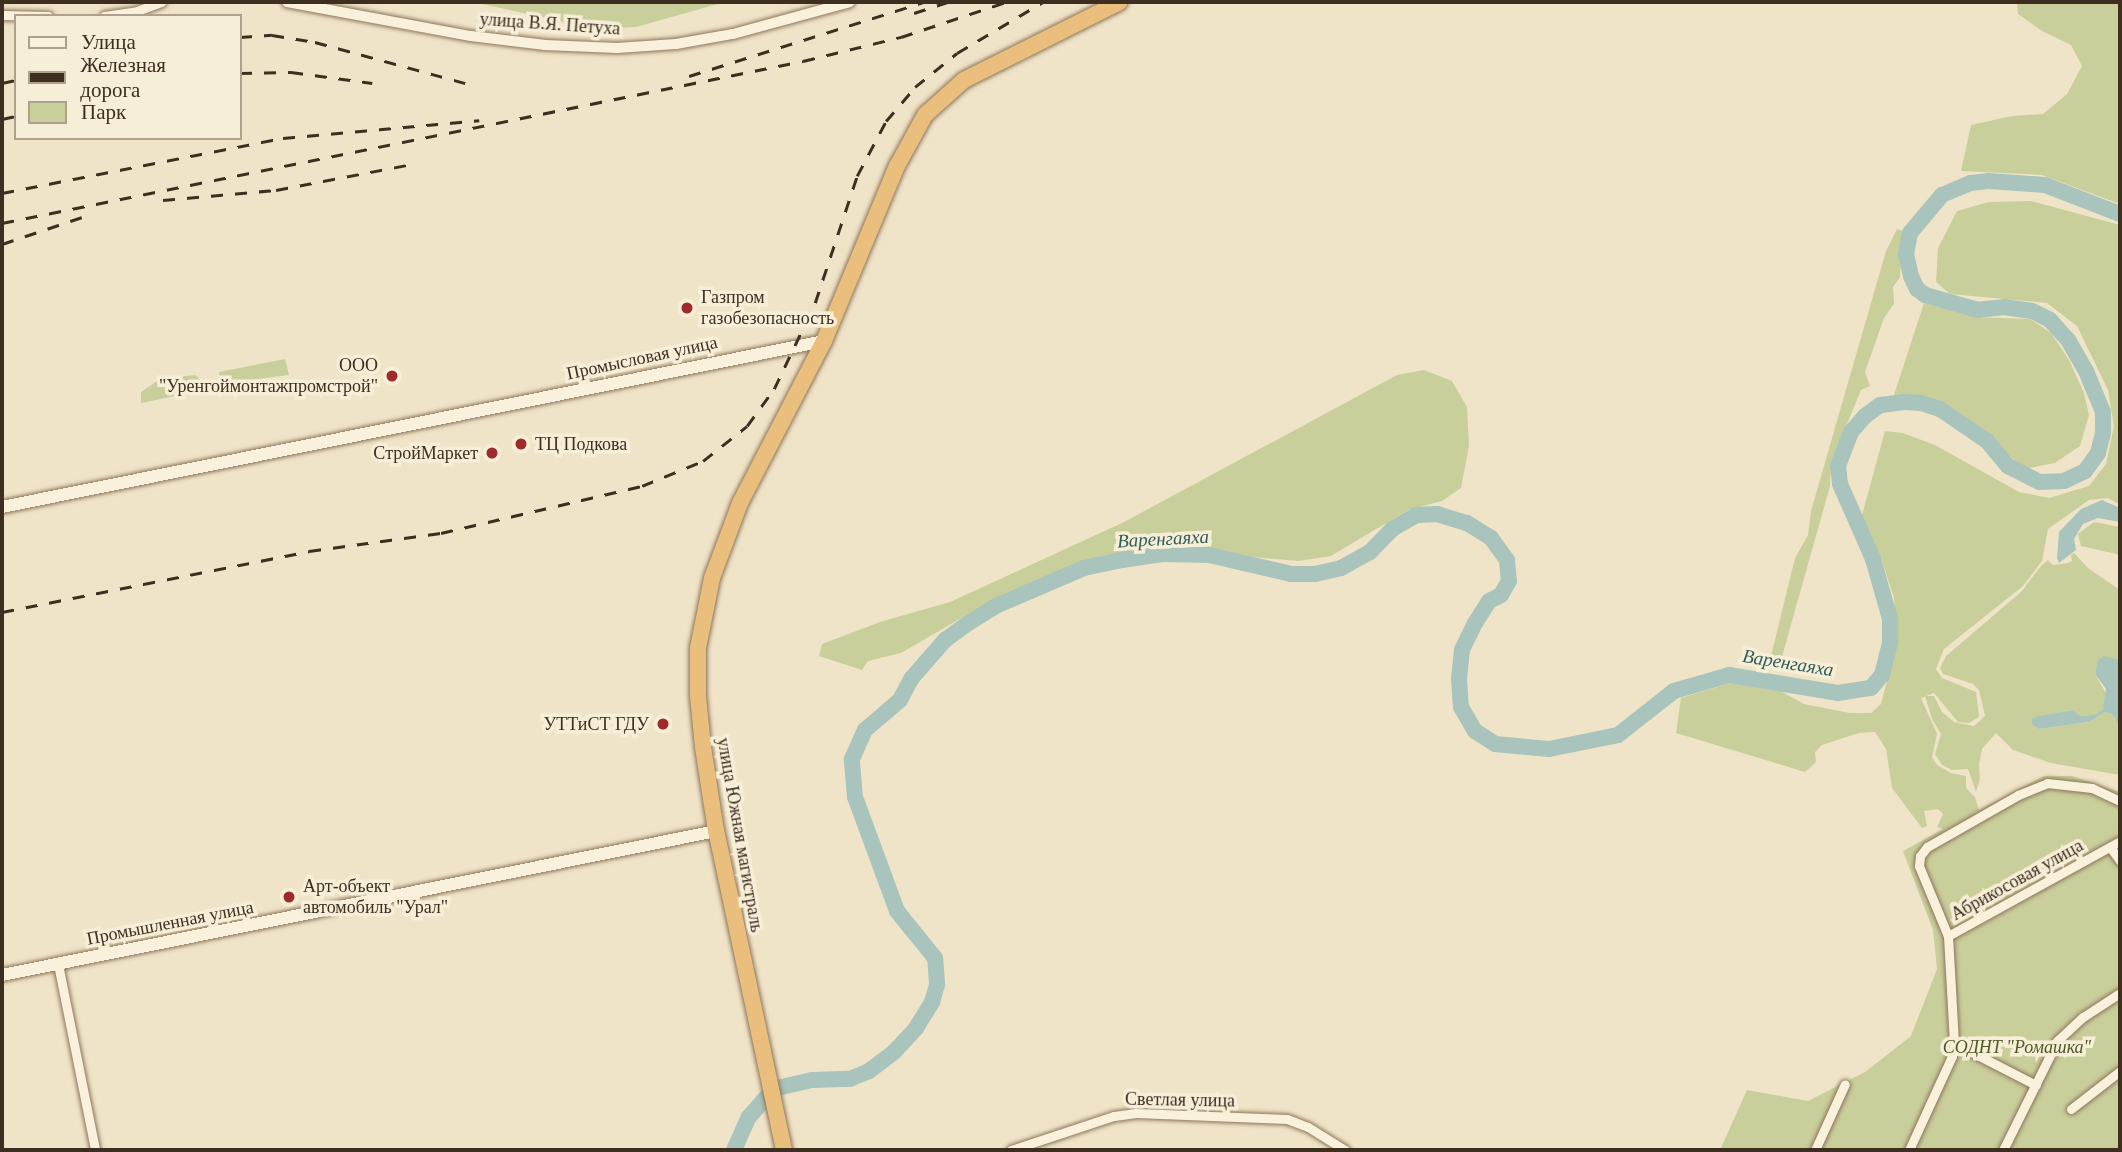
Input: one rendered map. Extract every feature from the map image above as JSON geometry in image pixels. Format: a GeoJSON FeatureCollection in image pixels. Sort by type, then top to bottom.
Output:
{"type":"FeatureCollection","features":[{"type":"Feature","properties":{"kind":"highway"},"geometry":{"type":"LineString","coordinates":[[824,341],[897,166],[914,131],[931,109],[972,75],[1120,2]]}},
{"type":"Feature","properties":{"kind":"highway","name":"улица Южная магистраль"},"geometry":{"type":"LineString","coordinates":[[784,1150],[716,831],[698,696],[698,648],[704,604],[740,503],[824,341]]}},
{"type":"Feature","properties":{"kind":"main road","name":"Промысловая улица"},"geometry":{"type":"LineString","coordinates":[[2,507],[824,341]]}},
{"type":"Feature","properties":{"kind":"main road","name":"Промышленная улица"},"geometry":{"type":"LineString","coordinates":[[2,975],[716,831]]}},
{"type":"Feature","properties":{"kind":"street"},"geometry":{"type":"LineString","coordinates":[[119,14],[134,12],[161,2]]}},
{"type":"Feature","properties":{"kind":"street","name":"улица В.Я. Петуха"},"geometry":{"type":"LineString","coordinates":[[287,2],[471,36],[545,45],[617,48],[676,44],[733,34],[850,2]]}},
{"type":"Feature","properties":{"kind":"street"},"geometry":{"type":"LineString","coordinates":[[1948,936],[1919,866],[1920,856],[1927,847],[2018,795],[2047,783],[2092,788],[2120,801]]}},
{"type":"Feature","properties":{"kind":"street","name":"Абрикосовая улица"},"geometry":{"type":"LineString","coordinates":[[1954,1043],[1948,936],[2120,841]]}},
{"type":"Feature","properties":{"kind":"street"},"geometry":{"type":"LineString","coordinates":[[2110,847],[2120,861]]}},
{"type":"Feature","properties":{"kind":"street"},"geometry":{"type":"LineString","coordinates":[[58,964],[95,1150]]}},
{"type":"Feature","properties":{"kind":"street"},"geometry":{"type":"LineString","coordinates":[[2003,1150],[2057,1041],[2068,1029],[2120,993]]}},
{"type":"Feature","properties":{"kind":"street"},"geometry":{"type":"LineString","coordinates":[[1909,1150],[1952,1056],[1954,1043],[2036,1084]]}},
{"type":"Feature","properties":{"kind":"street"},"geometry":{"type":"LineString","coordinates":[[2071,1109],[2120,1071]]}},
{"type":"Feature","properties":{"kind":"street"},"geometry":{"type":"LineString","coordinates":[[1815,1150],[1845,1084]]}},
{"type":"Feature","properties":{"kind":"street","name":"Светлая улица"},"geometry":{"type":"LineString","coordinates":[[1011,1150],[1114,1116],[1136,1113],[1287,1119],[1308,1127],[1345,1150]]}},
{"type":"Feature","properties":{"kind":"green space"},"geometry":{"type":"Polygon","coordinates":[[[473,2],[725,2],[636,27],[596,29],[473,2]]]}},
{"type":"Feature","properties":{"kind":"green space"},"geometry":{"type":"Polygon","coordinates":[[[2017,2],[2120,2],[2120,204],[2042,175],[1961,171],[1971,125],[2012,116],[2043,114],[2067,94],[2082,66],[2071,45],[2042,31],[2018,14],[2017,2]]]}},
{"type":"Feature","properties":{"kind":"green space","name":"СОДНТ \"Ромашка\""},"geometry":{"type":"Polygon","coordinates":[[[2031,201],[2120,225],[2120,505],[2108,498],[2089,500],[2048,529],[2042,561],[2023,586],[1944,649],[1936,669],[1942,678],[1976,692],[1979,717],[1969,723],[1958,722],[1934,693],[1921,698],[1937,734],[1932,757],[1937,765],[1951,773],[1966,776],[1966,788],[1975,797],[1979,810],[2044,776],[2072,776],[2120,792],[2120,1150],[1720,1150],[1747,1090],[1808,1101],[1865,1072],[1911,1036],[1937,969],[1933,930],[1903,851],[1943,829],[1937,827],[1943,814],[1938,809],[1924,811],[1927,826],[1922,828],[1892,788],[1886,749],[1875,732],[1859,733],[1822,745],[1815,752],[1816,762],[1805,772],[1676,733],[1681,698],[1734,682],[1775,688],[1804,704],[1850,713],[1871,713],[1881,704],[1897,642],[1894,598],[1881,558],[1861,519],[1885,431],[1903,433],[1935,445],[2019,492],[2049,498],[2089,486],[2106,464],[2114,426],[2108,390],[2077,326],[2047,303],[1950,294],[1936,282],[1938,248],[1957,211],[1989,202],[2031,201]]]}},
{"type":"Feature","properties":{"kind":"green space"},"geometry":{"type":"Polygon","coordinates":[[[1897,229],[1903,231],[1900,277],[1893,287],[1894,304],[1884,318],[1865,372],[1870,386],[1861,390],[1831,463],[1830,486],[1778,671],[1768,668],[1795,558],[1808,535],[1811,511],[1886,251],[1897,229]]]}},
{"type":"Feature","properties":{"kind":"green space"},"geometry":{"type":"Polygon","coordinates":[[[1924,303],[1976,317],[2030,319],[2051,333],[2069,360],[2084,393],[2089,415],[2080,446],[2055,463],[2025,469],[1967,419],[1941,405],[1915,397],[1893,398],[1924,303]]]}},
{"type":"Feature","properties":{"kind":"green space"},"geometry":{"type":"Polygon","coordinates":[[[285,359],[289,375],[220,384],[219,372],[285,359]]]}},
{"type":"Feature","properties":{"kind":"green space"},"geometry":{"type":"Polygon","coordinates":[[[1424,370],[1452,381],[1467,407],[1469,446],[1461,488],[1442,501],[1408,510],[1331,556],[1298,561],[1253,557],[1191,543],[1089,560],[989,602],[901,653],[868,661],[862,670],[819,656],[822,644],[880,622],[950,602],[1124,522],[1397,375],[1424,370]]]}},
{"type":"Feature","properties":{"kind":"green space"},"geometry":{"type":"Polygon","coordinates":[[[195,375],[203,382],[200,391],[141,403],[141,392],[160,379],[195,375]]]}},
{"type":"Feature","properties":{"kind":"green space"},"geometry":{"type":"Polygon","coordinates":[[[2094,522],[2120,527],[2120,555],[2081,546],[2078,534],[2094,522]]]}},
{"type":"Feature","properties":{"kind":"green space"},"geometry":{"type":"Polygon","coordinates":[[[2074,553],[2088,568],[2120,590],[2120,660],[2102,657],[2095,674],[2107,695],[2103,709],[2094,715],[2081,716],[2071,710],[2031,720],[2039,729],[2089,722],[2105,712],[2112,714],[2120,727],[2120,775],[2051,763],[2013,750],[1996,733],[1982,749],[1980,779],[1976,792],[1968,769],[1952,770],[1942,765],[1935,754],[1941,734],[1932,719],[1925,696],[1934,696],[1942,712],[1954,722],[1974,726],[1985,716],[1979,690],[1973,684],[1943,674],[1940,668],[1946,656],[2021,592],[2048,560],[2053,565],[2068,563],[2072,561],[2071,555],[2074,553]]]}},
{"type":"Feature","properties":{"kind":"water"},"geometry":{"type":"Polygon","coordinates":[[[2102,500],[2120,508],[2120,522],[2098,518],[2083,524],[2074,539],[2076,550],[2059,563],[2059,532],[2081,509],[2102,500]]]}},
{"type":"Feature","properties":{"kind":"water"},"geometry":{"type":"Polygon","coordinates":[[[2103,656],[2120,660],[2120,727],[2112,714],[2105,712],[2089,722],[2039,729],[2033,725],[2031,719],[2041,716],[2072,710],[2081,716],[2094,715],[2103,709],[2106,689],[2095,674],[2098,661],[2103,656]]]}},
{"type":"Feature","properties":{"kind":"waterway","name":"Варенгаяха"},"geometry":{"type":"LineString","coordinates":[[734,1150],[749,1117],[773,1089],[812,1080],[850,1079],[869,1071],[894,1052],[916,1028],[932,1002],[937,984],[935,958],[897,911],[855,797],[852,759],[865,730],[900,700],[911,679],[945,640],[967,624],[998,605],[1084,568],[1122,560],[1163,554],[1209,555],[1291,574],[1315,574],[1341,568],[1370,552],[1392,529],[1416,515],[1437,514],[1467,523],[1491,538],[1507,560],[1509,581],[1501,595],[1489,601],[1475,623],[1462,650],[1459,679],[1461,707],[1475,731],[1495,744],[1549,749],[1618,735],[1674,691],[1729,675],[1838,693],[1871,688],[1882,675],[1890,642],[1890,619],[1873,559],[1840,484],[1838,466],[1851,432],[1865,416],[1880,405],[1903,402],[1921,403],[1940,409],[1987,441],[2008,466],[2039,482],[2064,481],[2085,471],[2098,453],[2103,433],[2103,412],[2086,371],[2068,340],[2050,320],[2032,311],[2005,307],[1978,310],[1925,295],[1917,289],[1911,276],[1906,255],[1910,233],[1942,195],[1970,183],[1988,181],[2045,185],[2120,214]]}},
{"type":"Feature","properties":{"kind":"railway"},"geometry":{"type":"LineString","coordinates":[[689,76],[923,2]]}},
{"type":"Feature","properties":{"kind":"railway"},"geometry":{"type":"LineString","coordinates":[[914,13],[948,2]]}},
{"type":"Feature","properties":{"kind":"railway"},"geometry":{"type":"LineString","coordinates":[[2,223],[803,61],[901,37],[1006,2]]}},
{"type":"Feature","properties":{"kind":"railway"},"geometry":{"type":"LineString","coordinates":[[2,612],[309,551],[441,533],[642,486],[703,461],[747,426],[774,389],[815,303],[857,176],[886,121],[915,87],[957,53],[1043,2]]}},
{"type":"Feature","properties":{"kind":"railway"},"geometry":{"type":"LineString","coordinates":[[242,37],[272,35],[315,42],[465,83]]}},
{"type":"Feature","properties":{"kind":"railway"},"geometry":{"type":"LineString","coordinates":[[242,73],[291,72],[372,83]]}},
{"type":"Feature","properties":{"kind":"railway"},"geometry":{"type":"LineString","coordinates":[[2,83],[14,80]]}},
{"type":"Feature","properties":{"kind":"railway"},"geometry":{"type":"LineString","coordinates":[[2,119],[14,116]]}},
{"type":"Feature","properties":{"kind":"railway"},"geometry":{"type":"LineString","coordinates":[[2,193],[283,138],[479,120]]}},
{"type":"Feature","properties":{"kind":"railway"},"geometry":{"type":"LineString","coordinates":[[163,200],[276,190],[412,164]]}},
{"type":"Feature","properties":{"kind":"railway"},"geometry":{"type":"LineString","coordinates":[[2,244],[91,214]]}},
{"type":"Feature","properties":{"kind":"place","name":"Газпром газобезопасность"},"geometry":{"type":"Point","coordinates":[687,308]}},
{"type":"Feature","properties":{"kind":"place","name":"ООО \"Уренгоймонтажпромстрой\""},"geometry":{"type":"Point","coordinates":[392,376]}},
{"type":"Feature","properties":{"kind":"place","name":"ТЦ Подкова"},"geometry":{"type":"Point","coordinates":[521,444]}},
{"type":"Feature","properties":{"kind":"place","name":"СтройМаркет"},"geometry":{"type":"Point","coordinates":[492,453]}},
{"type":"Feature","properties":{"kind":"place","name":"УТТиСТ ГДУ"},"geometry":{"type":"Point","coordinates":[663,724]}},
{"type":"Feature","properties":{"kind":"place","name":"Арт-объект автомобиль \"Урал\""},"geometry":{"type":"Point","coordinates":[289,897]}}]}
